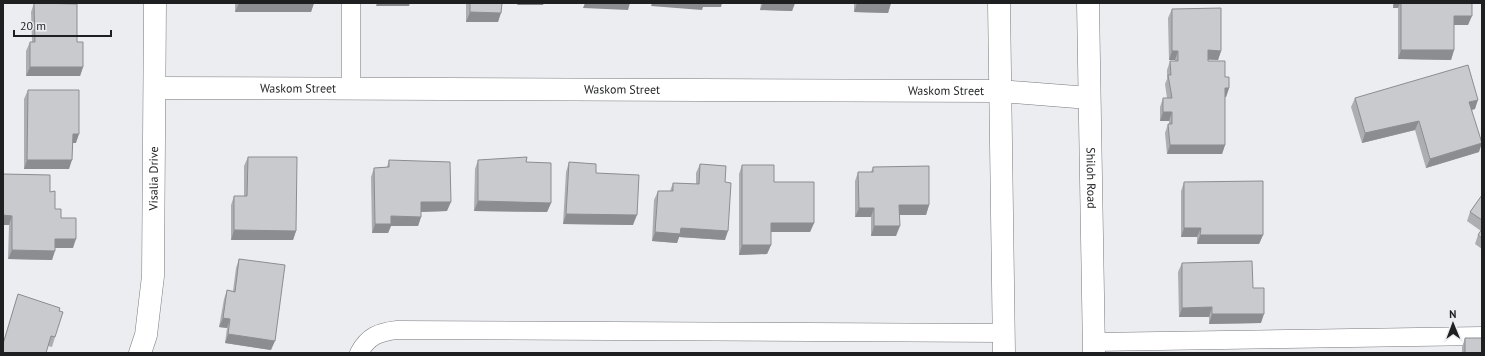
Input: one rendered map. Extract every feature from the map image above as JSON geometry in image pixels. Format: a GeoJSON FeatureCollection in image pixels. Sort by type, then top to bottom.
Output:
{"type":"FeatureCollection","features":[{"type":"Feature","properties":{"kind":"street","name":"Visalia Drive"},"geometry":{"type":"LineString","coordinates":[[140,353],[146,335],[153,276],[155,3]]}},
{"type":"Feature","properties":{"kind":"street"},"geometry":{"type":"LineString","coordinates":[[999,3],[1004,343]]}},
{"type":"Feature","properties":{"kind":"street","name":"Shiloh Road"},"geometry":{"type":"LineString","coordinates":[[1088,3],[1094,348]]}},
{"type":"Feature","properties":{"kind":"street","name":"Waskom Street"},"geometry":{"type":"LineString","coordinates":[[155,88],[1000,91],[1090,98]]}},
{"type":"Feature","properties":{"kind":"lane"},"geometry":{"type":"LineString","coordinates":[[351,3],[351,88]]}},
{"type":"Feature","properties":{"kind":"lane"},"geometry":{"type":"LineString","coordinates":[[359,353],[364,343],[376,333],[397,330],[1004,343]]}},
{"type":"Feature","properties":{"kind":"lane"},"geometry":{"type":"LineString","coordinates":[[1094,348],[1482,336]]}},
{"type":"Feature","properties":{"kind":"building"},"geometry":{"type":"Polygon","coordinates":[[[34,3],[77,4],[77,42],[83,42],[83,67],[30,67],[30,42],[35,42],[34,3]]]}},
{"type":"Feature","properties":{"kind":"building"},"geometry":{"type":"Polygon","coordinates":[[[470,3],[502,3],[501,13],[470,12],[470,3]]]}},
{"type":"Feature","properties":{"kind":"building"},"geometry":{"type":"Polygon","coordinates":[[[1401,3],[1472,3],[1472,16],[1454,16],[1454,50],[1401,50],[1401,3]]]}},
{"type":"Feature","properties":{"kind":"building"},"geometry":{"type":"Polygon","coordinates":[[[1221,8],[1221,51],[1208,50],[1208,61],[1225,61],[1225,77],[1229,77],[1229,88],[1225,88],[1225,145],[1170,145],[1168,124],[1172,124],[1172,112],[1163,112],[1163,98],[1172,98],[1168,75],[1171,75],[1170,61],[1178,61],[1178,51],[1172,51],[1172,9],[1221,8]]]}},
{"type":"Feature","properties":{"kind":"building"},"geometry":{"type":"Polygon","coordinates":[[[1468,65],[1478,100],[1469,102],[1482,143],[1430,159],[1419,121],[1365,133],[1355,98],[1468,65]]]}},
{"type":"Feature","properties":{"kind":"building"},"geometry":{"type":"Polygon","coordinates":[[[28,90],[79,90],[79,134],[73,134],[72,160],[27,160],[28,90]]]}},
{"type":"Feature","properties":{"kind":"building"},"geometry":{"type":"Polygon","coordinates":[[[248,157],[297,157],[296,231],[234,230],[234,196],[247,196],[248,157]]]}},
{"type":"Feature","properties":{"kind":"building"},"geometry":{"type":"Polygon","coordinates":[[[527,157],[526,162],[551,163],[551,203],[478,201],[478,160],[527,157]]]}},
{"type":"Feature","properties":{"kind":"building"},"geometry":{"type":"Polygon","coordinates":[[[389,160],[450,162],[451,202],[421,202],[421,217],[391,216],[391,224],[375,224],[374,168],[389,167],[389,160]]]}},
{"type":"Feature","properties":{"kind":"building"},"geometry":{"type":"Polygon","coordinates":[[[569,162],[596,164],[596,173],[639,175],[637,215],[566,214],[569,162]]]}},
{"type":"Feature","properties":{"kind":"building"},"geometry":{"type":"Polygon","coordinates":[[[700,164],[726,166],[725,182],[731,183],[728,231],[681,228],[680,234],[655,232],[658,191],[673,191],[673,183],[699,184],[700,164]]]}},
{"type":"Feature","properties":{"kind":"building"},"geometry":{"type":"Polygon","coordinates":[[[742,165],[774,165],[774,182],[814,182],[814,223],[771,223],[771,245],[742,245],[742,165]]]}},
{"type":"Feature","properties":{"kind":"building"},"geometry":{"type":"Polygon","coordinates":[[[929,166],[929,205],[899,205],[900,226],[874,226],[874,208],[859,208],[858,172],[873,172],[873,167],[929,166]]]}},
{"type":"Feature","properties":{"kind":"building"},"geometry":{"type":"Polygon","coordinates":[[[3,174],[50,175],[50,192],[55,191],[55,209],[61,209],[61,218],[76,218],[76,239],[55,239],[55,251],[12,250],[12,216],[3,215],[3,174]]]}},
{"type":"Feature","properties":{"kind":"building"},"geometry":{"type":"Polygon","coordinates":[[[1263,181],[1263,235],[1200,235],[1201,228],[1184,228],[1184,182],[1263,181]]]}},
{"type":"Feature","properties":{"kind":"building"},"geometry":{"type":"Polygon","coordinates":[[[1482,195],[1482,220],[1470,212],[1482,195]]]}},
{"type":"Feature","properties":{"kind":"building"},"geometry":{"type":"Polygon","coordinates":[[[1482,229],[1482,238],[1478,235],[1482,229]]]}},
{"type":"Feature","properties":{"kind":"building"},"geometry":{"type":"Polygon","coordinates":[[[239,259],[285,265],[275,341],[228,334],[230,319],[223,318],[227,290],[235,292],[239,259]]]}},
{"type":"Feature","properties":{"kind":"building"},"geometry":{"type":"Polygon","coordinates":[[[1252,261],[1253,288],[1264,288],[1264,314],[1212,314],[1212,307],[1182,308],[1182,263],[1252,261]]]}},
{"type":"Feature","properties":{"kind":"building"},"geometry":{"type":"Polygon","coordinates":[[[18,294],[60,308],[59,311],[63,312],[55,337],[51,336],[46,353],[3,353],[3,344],[18,294]]]}},
{"type":"Feature","properties":{"kind":"building"},"geometry":{"type":"Polygon","coordinates":[[[1465,338],[1482,338],[1482,353],[1465,353],[1465,338]]]}}]}
